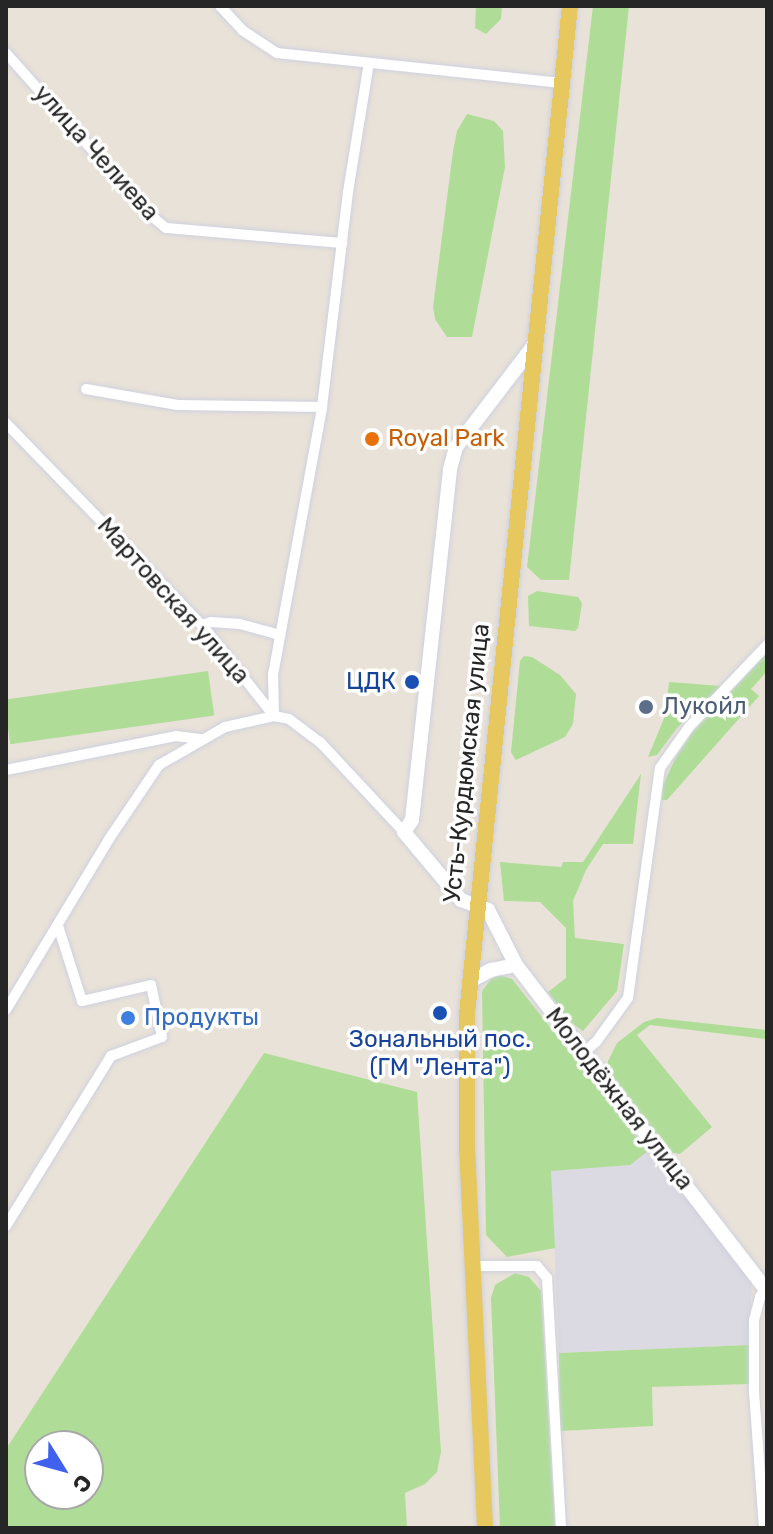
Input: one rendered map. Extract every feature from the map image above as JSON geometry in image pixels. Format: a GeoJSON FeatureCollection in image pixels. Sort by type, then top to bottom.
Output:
{"type":"FeatureCollection","features":[{"type":"Feature","properties":{"kind":"main road","name":"Усть-Курдюмская улица"},"geometry":{"type":"LineString","coordinates":[[485,1528],[467,1153],[470,981],[570,6]]}},
{"type":"Feature","properties":{"kind":"street"},"geometry":{"type":"LineString","coordinates":[[220,6],[242,30],[277,53],[561,83]]}},
{"type":"Feature","properties":{"kind":"street","name":"улица Челиева"},"geometry":{"type":"LineString","coordinates":[[6,53],[148,213],[166,228],[342,243]]}},
{"type":"Feature","properties":{"kind":"street"},"geometry":{"type":"LineString","coordinates":[[6,1010],[109,839],[159,765],[225,727],[274,716],[273,675],[305,515],[322,407],[369,63]]}},
{"type":"Feature","properties":{"kind":"street"},"geometry":{"type":"LineString","coordinates":[[404,832],[412,820],[450,470],[456,447],[534,345]]}},
{"type":"Feature","properties":{"kind":"street"},"geometry":{"type":"LineString","coordinates":[[86,389],[178,405],[322,407]]}},
{"type":"Feature","properties":{"kind":"street","name":"Мартовская улица"},"geometry":{"type":"LineString","coordinates":[[6,423],[202,625],[274,716],[289,719],[320,742],[404,832],[461,900],[477,904]]}},
{"type":"Feature","properties":{"kind":"street"},"geometry":{"type":"LineString","coordinates":[[202,625],[211,622],[240,624],[280,635]]}},
{"type":"Feature","properties":{"kind":"street"},"geometry":{"type":"LineString","coordinates":[[582,1054],[596,1042],[628,998],[660,768],[689,727],[767,645]]}},
{"type":"Feature","properties":{"kind":"street"},"geometry":{"type":"LineString","coordinates":[[6,770],[176,736],[202,739]]}},
{"type":"Feature","properties":{"kind":"street","name":"Молодёжная улица"},"geometry":{"type":"LineString","coordinates":[[477,904],[488,910],[516,965],[582,1054],[766,1290]]}},
{"type":"Feature","properties":{"kind":"street"},"geometry":{"type":"LineString","coordinates":[[6,1226],[111,1056],[162,1037],[151,985],[82,1001],[58,926]]}},
{"type":"Feature","properties":{"kind":"street"},"geometry":{"type":"LineString","coordinates":[[470,981],[491,970],[516,965]]}},
{"type":"Feature","properties":{"kind":"street"},"geometry":{"type":"LineString","coordinates":[[471,1266],[537,1266],[547,1278],[561,1528]]}},
{"type":"Feature","properties":{"kind":"street"},"geometry":{"type":"LineString","coordinates":[[764,1528],[754,1392],[754,1320],[760,1297],[766,1290]]}},
{"type":"Feature","properties":{"kind":"shaded area"},"geometry":{"type":"Polygon","coordinates":[[[648,1151],[752,1279],[749,1345],[559,1353],[551,1170],[629,1165],[648,1151]]]}},
{"type":"Feature","properties":{"kind":"green space"},"geometry":{"type":"Polygon","coordinates":[[[476,6],[502,6],[501,19],[486,34],[475,28],[476,6]]]}},
{"type":"Feature","properties":{"kind":"green space"},"geometry":{"type":"Polygon","coordinates":[[[593,6],[629,6],[569,580],[541,580],[527,567],[593,6]]]}},
{"type":"Feature","properties":{"kind":"green space"},"geometry":{"type":"Polygon","coordinates":[[[467,114],[494,121],[503,131],[505,167],[472,337],[447,337],[435,319],[433,307],[453,151],[457,131],[467,114]]]}},
{"type":"Feature","properties":{"kind":"green space"},"geometry":{"type":"Polygon","coordinates":[[[537,591],[578,597],[582,603],[578,628],[575,631],[529,626],[528,596],[537,591]]]}},
{"type":"Feature","properties":{"kind":"green space"},"geometry":{"type":"Polygon","coordinates":[[[767,653],[767,671],[751,689],[759,696],[667,800],[662,800],[663,785],[692,733],[767,653]]]}},
{"type":"Feature","properties":{"kind":"green space"},"geometry":{"type":"Polygon","coordinates":[[[524,656],[532,657],[560,675],[576,694],[573,724],[565,737],[516,760],[511,752],[520,661],[524,656]]]}},
{"type":"Feature","properties":{"kind":"green space"},"geometry":{"type":"Polygon","coordinates":[[[208,671],[214,716],[10,744],[6,699],[208,671]]]}},
{"type":"Feature","properties":{"kind":"green space"},"geometry":{"type":"Polygon","coordinates":[[[669,682],[721,686],[677,728],[657,755],[648,757],[665,716],[669,682]]]}},
{"type":"Feature","properties":{"kind":"green space"},"geometry":{"type":"Polygon","coordinates":[[[641,774],[633,844],[603,844],[586,870],[573,901],[575,938],[624,944],[617,991],[583,1031],[570,1022],[548,992],[566,978],[566,928],[540,902],[504,901],[500,862],[561,867],[563,862],[583,862],[641,774]]]}},
{"type":"Feature","properties":{"kind":"green space"},"geometry":{"type":"Polygon","coordinates":[[[499,975],[512,979],[648,1151],[630,1165],[551,1171],[555,1248],[507,1257],[486,1235],[482,991],[491,979],[499,975]]]}},
{"type":"Feature","properties":{"kind":"green space"},"geometry":{"type":"Polygon","coordinates":[[[657,1018],[767,1030],[767,1039],[650,1025],[637,1035],[712,1127],[680,1154],[669,1152],[607,1075],[608,1061],[617,1043],[644,1022],[657,1018]]]}},
{"type":"Feature","properties":{"kind":"green space"},"geometry":{"type":"Polygon","coordinates":[[[264,1053],[417,1092],[441,1452],[437,1472],[425,1484],[405,1493],[407,1528],[6,1528],[6,1449],[264,1053]]]}},
{"type":"Feature","properties":{"kind":"green space"},"geometry":{"type":"Polygon","coordinates":[[[515,1273],[529,1277],[541,1291],[555,1528],[500,1528],[491,1298],[495,1285],[515,1273]]]}},
{"type":"Feature","properties":{"kind":"green space"},"geometry":{"type":"Polygon","coordinates":[[[749,1345],[749,1384],[652,1387],[653,1426],[560,1431],[559,1353],[749,1345]]]}},
{"type":"Feature","properties":{"kind":"place","name":"Royal Park"},"geometry":{"type":"Point","coordinates":[372,439]}},
{"type":"Feature","properties":{"kind":"place","name":"ЦДК"},"geometry":{"type":"Point","coordinates":[412,682]}},
{"type":"Feature","properties":{"kind":"place","name":"Лукойл"},"geometry":{"type":"Point","coordinates":[646,707]}},
{"type":"Feature","properties":{"kind":"place","name":"Зональный пос. (ГМ \"Лента\")"},"geometry":{"type":"Point","coordinates":[440,1013]}},
{"type":"Feature","properties":{"kind":"place","name":"Продукты"},"geometry":{"type":"Point","coordinates":[128,1018]}}]}
